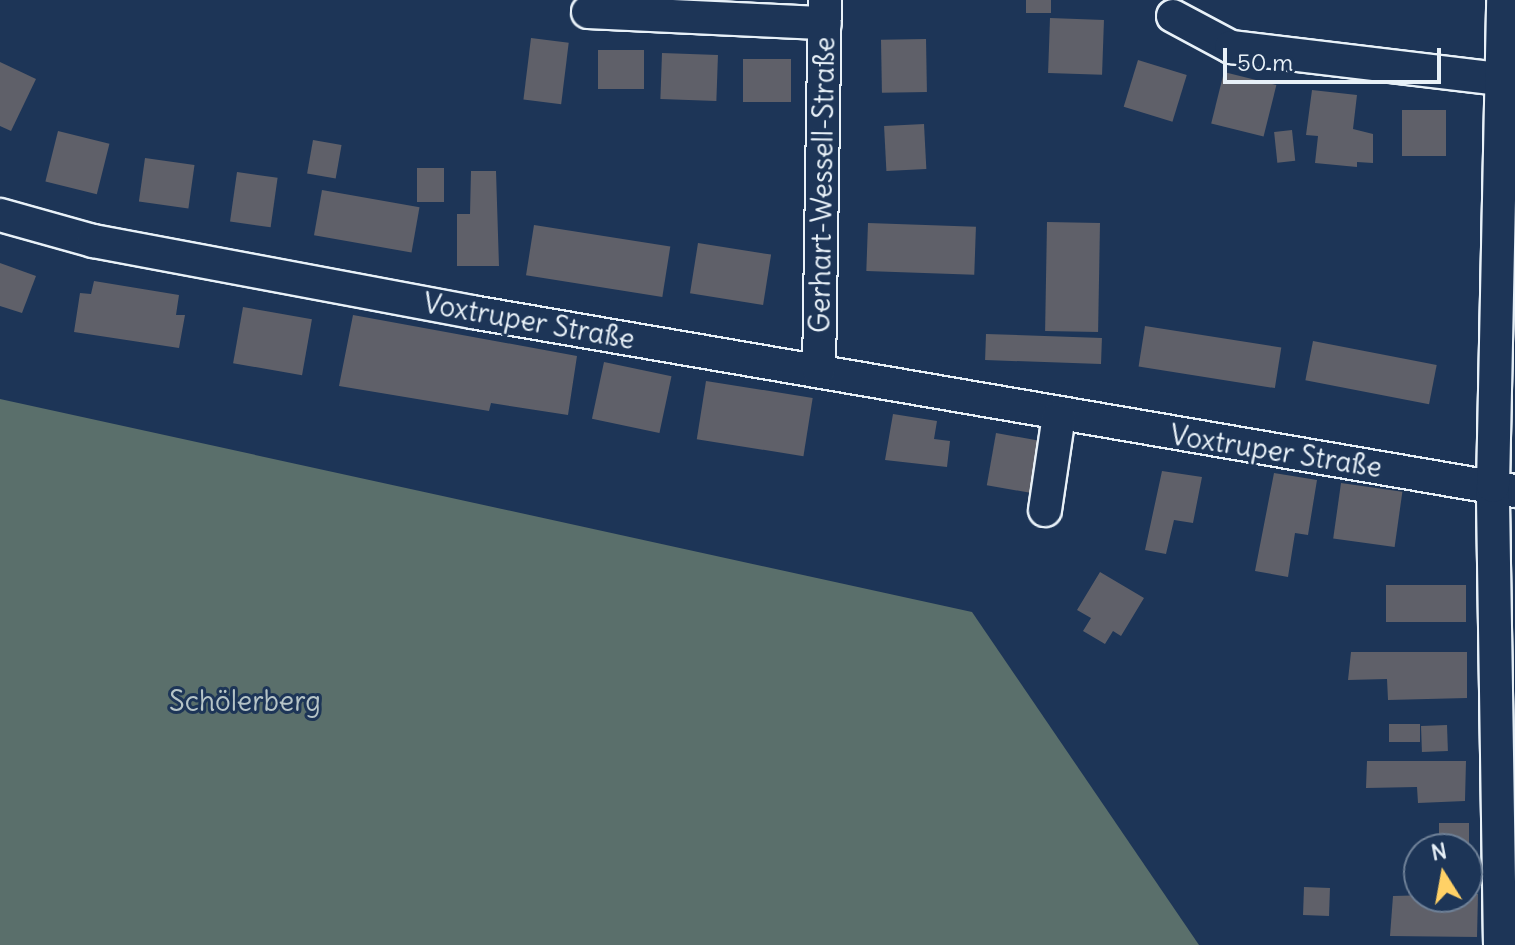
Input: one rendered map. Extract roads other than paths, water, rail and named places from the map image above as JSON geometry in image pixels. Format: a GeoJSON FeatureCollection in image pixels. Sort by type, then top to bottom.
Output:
{"type":"FeatureCollection","features":[{"type":"Feature","properties":{"kind":"street"},"geometry":{"type":"LineString","coordinates":[[1500,945],[1504,488],[1500,79],[1503,0]]}},
{"type":"Feature","properties":{"kind":"street"},"geometry":{"type":"LineString","coordinates":[[588,12],[825,12]]}},
{"type":"Feature","properties":{"kind":"street","name":"Gerhart-Wessell-Straße"},"geometry":{"type":"LineString","coordinates":[[819,371],[825,12]]}},
{"type":"Feature","properties":{"kind":"street"},"geometry":{"type":"LineString","coordinates":[[1173,16],[1231,47],[1500,79]]}},
{"type":"Feature","properties":{"kind":"street","name":"Voxtruper Straße"},"geometry":{"type":"LineString","coordinates":[[0,215],[93,241],[1059,415],[1504,488]]}},
{"type":"Feature","properties":{"kind":"street"},"geometry":{"type":"LineString","coordinates":[[1045,510],[1059,415]]}},
{"type":"Feature","properties":{"kind":"park label","name":"Schölerberg"},"geometry":{"type":"Point","coordinates":[245,701]}}]}
